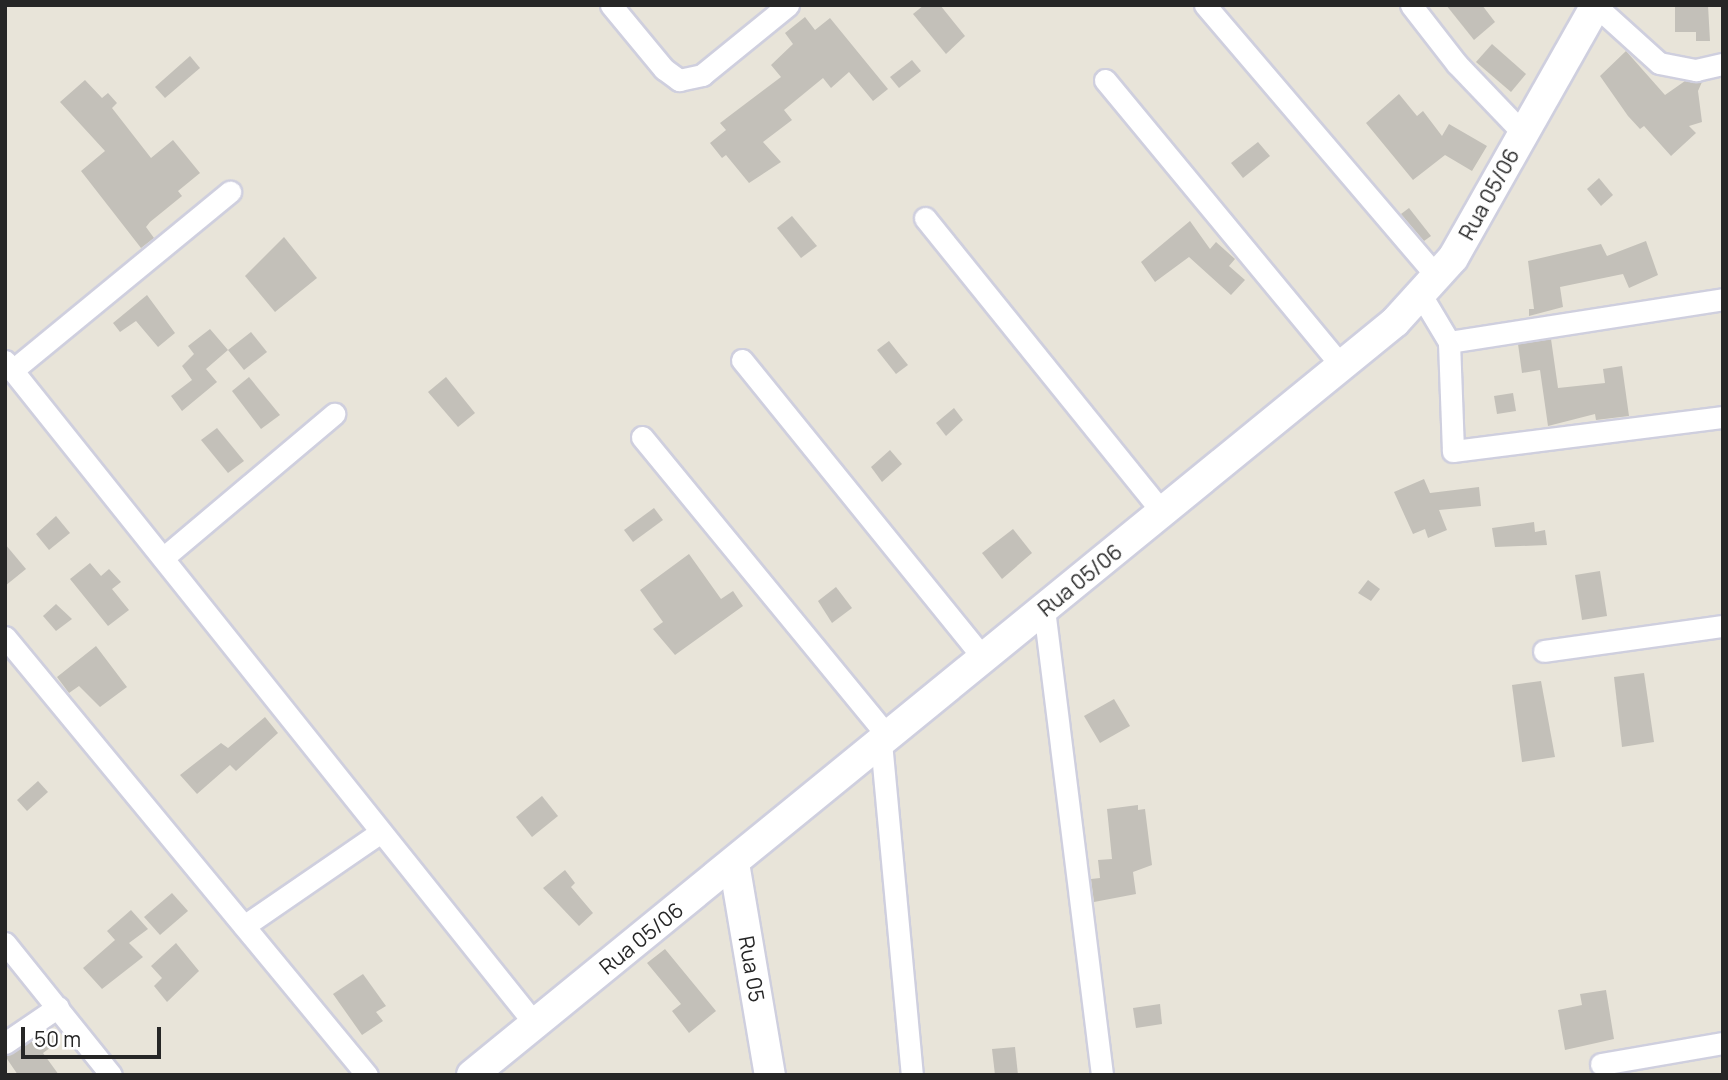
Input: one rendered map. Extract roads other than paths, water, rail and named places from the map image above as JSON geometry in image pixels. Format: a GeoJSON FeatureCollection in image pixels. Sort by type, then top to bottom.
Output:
{"type":"FeatureCollection","features":[{"type":"Feature","properties":{"kind":"street"},"geometry":{"type":"LineString","coordinates":[[611,5],[664,69],[679,79],[702,75],[788,5]]}},
{"type":"Feature","properties":{"kind":"street"},"geometry":{"type":"LineString","coordinates":[[1205,5],[1429,286],[1449,342],[1453,451],[1723,417]]}},
{"type":"Feature","properties":{"kind":"street"},"geometry":{"type":"LineString","coordinates":[[1411,5],[1457,64],[1523,133]]}},
{"type":"Feature","properties":{"kind":"street"},"geometry":{"type":"LineString","coordinates":[[1596,6],[1616,30],[1659,63],[1696,70],[1723,64]]}},
{"type":"Feature","properties":{"kind":"street","name":"Rua 05/06"},"geometry":{"type":"LineString","coordinates":[[472,1075],[1342,366],[1429,286],[1454,258],[1596,6]]}},
{"type":"Feature","properties":{"kind":"street"},"geometry":{"type":"LineString","coordinates":[[1105,80],[1342,366]]}},
{"type":"Feature","properties":{"kind":"street"},"geometry":{"type":"LineString","coordinates":[[230,192],[9,366],[535,1024]]}},
{"type":"Feature","properties":{"kind":"street"},"geometry":{"type":"LineString","coordinates":[[925,218],[1163,513]]}},
{"type":"Feature","properties":{"kind":"street"},"geometry":{"type":"LineString","coordinates":[[1449,342],[1723,299]]}},
{"type":"Feature","properties":{"kind":"street"},"geometry":{"type":"LineString","coordinates":[[742,360],[984,659]]}},
{"type":"Feature","properties":{"kind":"street"},"geometry":{"type":"LineString","coordinates":[[163,558],[334,414]]}},
{"type":"Feature","properties":{"kind":"street"},"geometry":{"type":"LineString","coordinates":[[642,437],[885,740],[912,1075]]}},
{"type":"Feature","properties":{"kind":"street"},"geometry":{"type":"LineString","coordinates":[[1044,609],[1102,1075]]}},
{"type":"Feature","properties":{"kind":"street"},"geometry":{"type":"LineString","coordinates":[[1544,651],[1723,626]]}},
{"type":"Feature","properties":{"kind":"street"},"geometry":{"type":"LineString","coordinates":[[5,637],[367,1075]]}},
{"type":"Feature","properties":{"kind":"street"},"geometry":{"type":"LineString","coordinates":[[244,926],[381,832]]}},
{"type":"Feature","properties":{"kind":"street","name":"Rua 05"},"geometry":{"type":"LineString","coordinates":[[734,863],[767,1074]]}},
{"type":"Feature","properties":{"kind":"street"},"geometry":{"type":"LineString","coordinates":[[5,943],[111,1075]]}},
{"type":"Feature","properties":{"kind":"street"},"geometry":{"type":"LineString","coordinates":[[5,1043],[58,1007]]}},
{"type":"Feature","properties":{"kind":"street"},"geometry":{"type":"LineString","coordinates":[[1601,1064],[1723,1043]]}}]}
